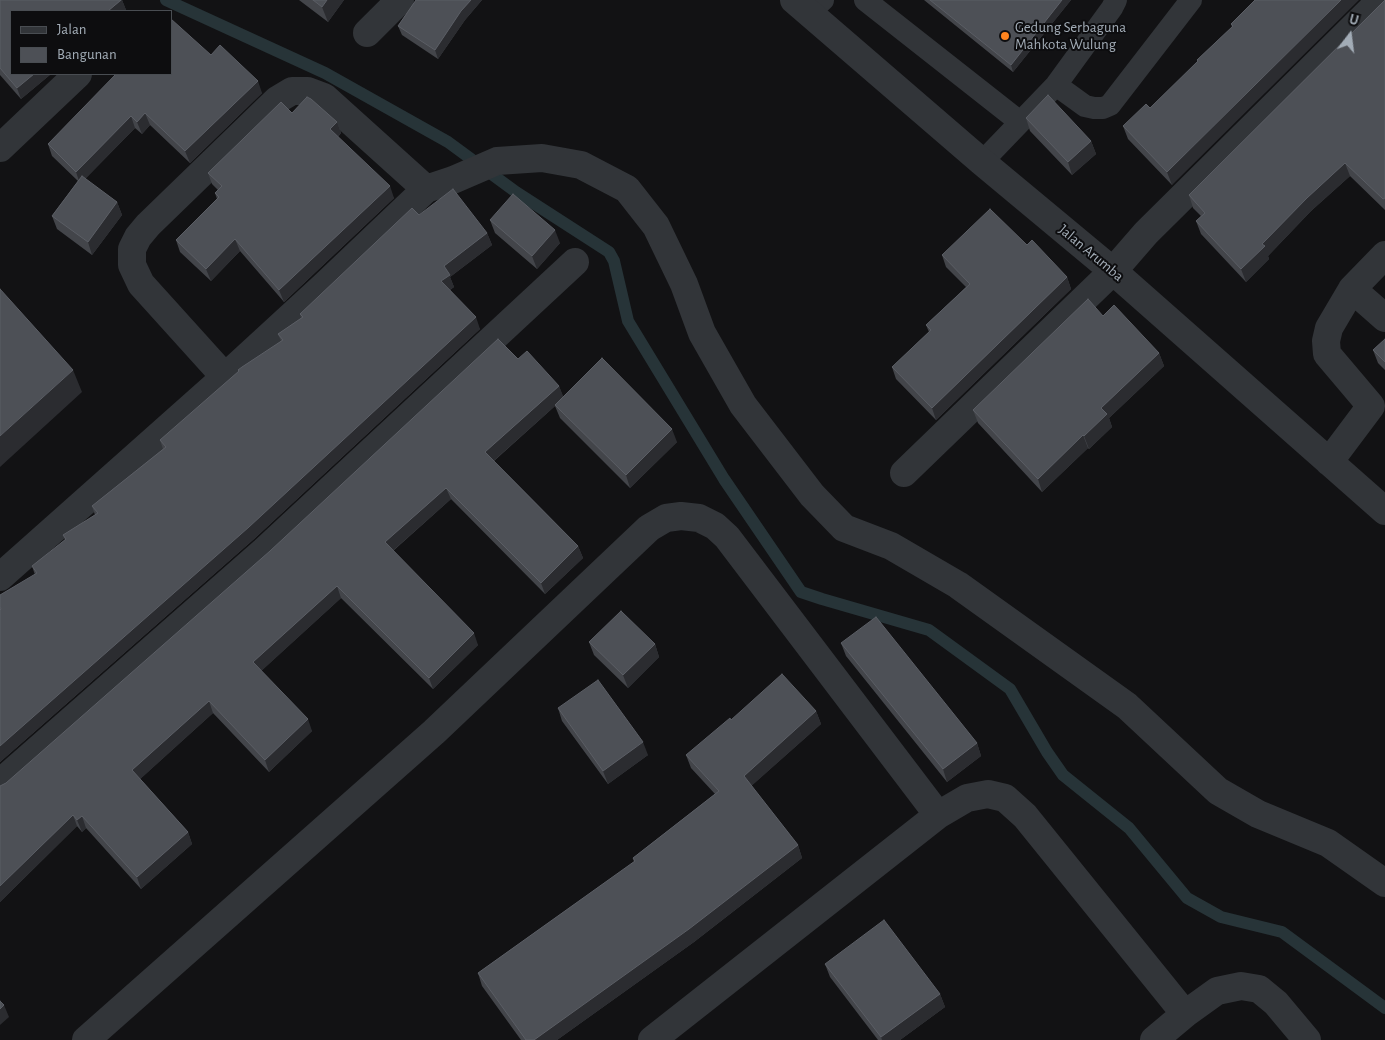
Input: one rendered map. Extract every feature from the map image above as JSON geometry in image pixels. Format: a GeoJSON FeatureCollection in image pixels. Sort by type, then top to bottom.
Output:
{"type":"FeatureCollection","features":[{"type":"Feature","properties":{"kind":"street"},"geometry":{"type":"LineString","coordinates":[[366,33],[400,0]]}},
{"type":"Feature","properties":{"kind":"street"},"geometry":{"type":"LineString","coordinates":[[904,473],[1113,271],[1146,233],[1381,0]]}},
{"type":"Feature","properties":{"kind":"street","name":"Jalan Arumba"},"geometry":{"type":"LineString","coordinates":[[809,4],[982,162],[1113,271],[1385,511]]}},
{"type":"Feature","properties":{"kind":"street"},"geometry":{"type":"LineString","coordinates":[[0,148],[77,75]]}},
{"type":"Feature","properties":{"kind":"street"},"geometry":{"type":"LineString","coordinates":[[225,377],[141,284],[132,266],[132,249],[138,237],[148,225],[277,100],[292,91],[308,91],[324,97],[426,190]]}},
{"type":"Feature","properties":{"kind":"street"},"geometry":{"type":"LineString","coordinates":[[0,577],[225,377],[426,190],[497,161],[542,158],[581,165],[627,190],[656,226],[684,284],[702,333],[743,405],[812,495],[844,528],[891,546],[958,585],[1127,706],[1218,791],[1258,814],[1328,844],[1385,883]]}},
{"type":"Feature","properties":{"kind":"street"},"geometry":{"type":"LineString","coordinates":[[1329,462],[1378,410],[1327,354],[1326,341],[1329,328],[1352,289],[1385,254]]}},
{"type":"Feature","properties":{"kind":"street"},"geometry":{"type":"LineString","coordinates":[[0,783],[264,551],[574,262]]}},
{"type":"Feature","properties":{"kind":"street"},"geometry":{"type":"LineString","coordinates":[[1352,289],[1385,318]]}},
{"type":"Feature","properties":{"kind":"street"},"geometry":{"type":"LineString","coordinates":[[86,1040],[434,732],[649,528],[666,518],[682,516],[699,518],[714,526],[727,537],[938,815]]}},
{"type":"Feature","properties":{"kind":"street"},"geometry":{"type":"LineString","coordinates":[[652,1040],[938,815],[967,798],[988,794],[1005,798],[1025,816],[1185,1014]]}},
{"type":"Feature","properties":{"kind":"street"},"geometry":{"type":"LineString","coordinates":[[1154,1040],[1217,991],[1241,986],[1259,990],[1276,1003],[1307,1040]]}},
{"type":"Feature","properties":{"kind":"lane"},"geometry":{"type":"LineString","coordinates":[[865,0],[1020,122]]}},
{"type":"Feature","properties":{"kind":"lane"},"geometry":{"type":"LineString","coordinates":[[982,162],[1056,85],[1116,0]]}},
{"type":"Feature","properties":{"kind":"lane"},"geometry":{"type":"LineString","coordinates":[[1056,85],[1085,106],[1102,108],[1110,105],[1191,0]]}},
{"type":"Feature","properties":{"kind":"building"},"geometry":{"type":"Polygon","coordinates":[[[0,0],[121,0],[109,10],[10,10],[10,75],[33,75],[17,88],[0,68],[0,0]]]}},
{"type":"Feature","properties":{"kind":"building"},"geometry":{"type":"Polygon","coordinates":[[[313,0],[327,0],[322,7],[313,0]]]}},
{"type":"Feature","properties":{"kind":"building"},"geometry":{"type":"Polygon","coordinates":[[[416,0],[471,0],[461,11],[435,50],[398,26],[416,0]]]}},
{"type":"Feature","properties":{"kind":"building","name":"Gedung Serbaguna Mahkota Wulung"},"geometry":{"type":"Polygon","coordinates":[[[930,0],[1062,0],[1011,65],[930,0]]]}},
{"type":"Feature","properties":{"kind":"building"},"geometry":{"type":"Polygon","coordinates":[[[1255,0],[1341,0],[1167,172],[1123,126],[1146,104],[1150,108],[1233,26],[1231,24],[1255,0]]]}},
{"type":"Feature","properties":{"kind":"building"},"geometry":{"type":"Polygon","coordinates":[[[1385,0],[1385,198],[1383,199],[1345,163],[1307,198],[1262,244],[1265,246],[1241,269],[1196,221],[1205,213],[1189,195],[1385,0]]]}},
{"type":"Feature","properties":{"kind":"building"},"geometry":{"type":"Polygon","coordinates":[[[172,20],[211,55],[220,45],[258,81],[185,151],[145,113],[137,122],[131,116],[76,172],[48,144],[115,75],[172,75],[172,20]]]}},
{"type":"Feature","properties":{"kind":"building"},"geometry":{"type":"Polygon","coordinates":[[[1048,95],[1091,141],[1068,162],[1026,118],[1048,95]]]}},
{"type":"Feature","properties":{"kind":"building"},"geometry":{"type":"Polygon","coordinates":[[[307,97],[337,122],[330,129],[390,186],[279,290],[235,239],[206,269],[176,240],[219,197],[215,193],[222,186],[208,173],[281,102],[292,113],[307,97]]]}},
{"type":"Feature","properties":{"kind":"building"},"geometry":{"type":"Polygon","coordinates":[[[82,176],[117,202],[88,242],[52,216],[82,176]]]}},
{"type":"Feature","properties":{"kind":"building"},"geometry":{"type":"Polygon","coordinates":[[[453,189],[487,233],[444,266],[450,275],[441,281],[476,317],[249,527],[0,746],[0,595],[37,573],[32,566],[66,539],[63,535],[98,513],[92,506],[166,447],[160,440],[238,370],[283,340],[278,334],[303,317],[300,314],[412,208],[419,215],[453,189]]]}},
{"type":"Feature","properties":{"kind":"building"},"geometry":{"type":"Polygon","coordinates":[[[513,194],[555,230],[532,256],[490,220],[513,194]]]}},
{"type":"Feature","properties":{"kind":"building"},"geometry":{"type":"Polygon","coordinates":[[[990,209],[1027,245],[1032,240],[1067,277],[932,408],[892,367],[931,330],[926,325],[970,284],[942,255],[990,209]]]}},
{"type":"Feature","properties":{"kind":"building"},"geometry":{"type":"Polygon","coordinates":[[[0,289],[73,370],[0,436],[0,289]]]}},
{"type":"Feature","properties":{"kind":"building"},"geometry":{"type":"Polygon","coordinates":[[[1088,299],[1103,316],[1114,305],[1159,353],[1101,408],[1107,414],[1038,479],[973,410],[1088,299]]]}},
{"type":"Feature","properties":{"kind":"building"},"geometry":{"type":"Polygon","coordinates":[[[498,339],[518,359],[527,351],[559,386],[485,452],[578,546],[541,583],[446,488],[385,542],[474,633],[429,678],[337,586],[253,662],[308,719],[265,760],[209,701],[132,770],[188,832],[137,877],[82,816],[77,820],[73,815],[0,886],[0,786],[6,783],[270,551],[498,339]]]}},
{"type":"Feature","properties":{"kind":"building"},"geometry":{"type":"Polygon","coordinates":[[[1385,339],[1385,362],[1373,350],[1385,339]]]}},
{"type":"Feature","properties":{"kind":"building"},"geometry":{"type":"Polygon","coordinates":[[[602,358],[672,429],[626,475],[555,405],[602,358]]]}},
{"type":"Feature","properties":{"kind":"building"},"geometry":{"type":"Polygon","coordinates":[[[621,611],[655,644],[623,675],[589,642],[621,611]]]}},
{"type":"Feature","properties":{"kind":"building"},"geometry":{"type":"Polygon","coordinates":[[[876,617],[977,743],[943,769],[841,643],[876,617]]]}},
{"type":"Feature","properties":{"kind":"building"},"geometry":{"type":"Polygon","coordinates":[[[782,674],[816,711],[744,776],[798,845],[689,929],[534,1040],[526,1040],[478,973],[635,861],[633,858],[719,791],[686,755],[730,718],[731,720],[782,674]]]}},
{"type":"Feature","properties":{"kind":"building"},"geometry":{"type":"Polygon","coordinates":[[[598,680],[643,742],[603,771],[558,708],[598,680]]]}},
{"type":"Feature","properties":{"kind":"building"},"geometry":{"type":"Polygon","coordinates":[[[884,920],[940,994],[881,1037],[825,964],[884,920]]]}},
{"type":"Feature","properties":{"kind":"building"},"geometry":{"type":"Polygon","coordinates":[[[0,1001],[4,1005],[0,1009],[0,1001]]]}},
{"type":"Feature","properties":{"kind":"waterway"},"geometry":{"type":"LineString","coordinates":[[166,0],[325,73],[448,142],[516,192],[609,252],[614,261],[628,321],[724,479],[801,592],[929,630],[1010,689],[1047,752],[1063,775],[1129,828],[1187,898],[1221,917],[1282,932],[1385,1008]]}},
{"type":"Feature","properties":{"kind":"place","name":"Gedung Serbaguna Mahkota Wulung"},"geometry":{"type":"Point","coordinates":[1005,36]}}]}
